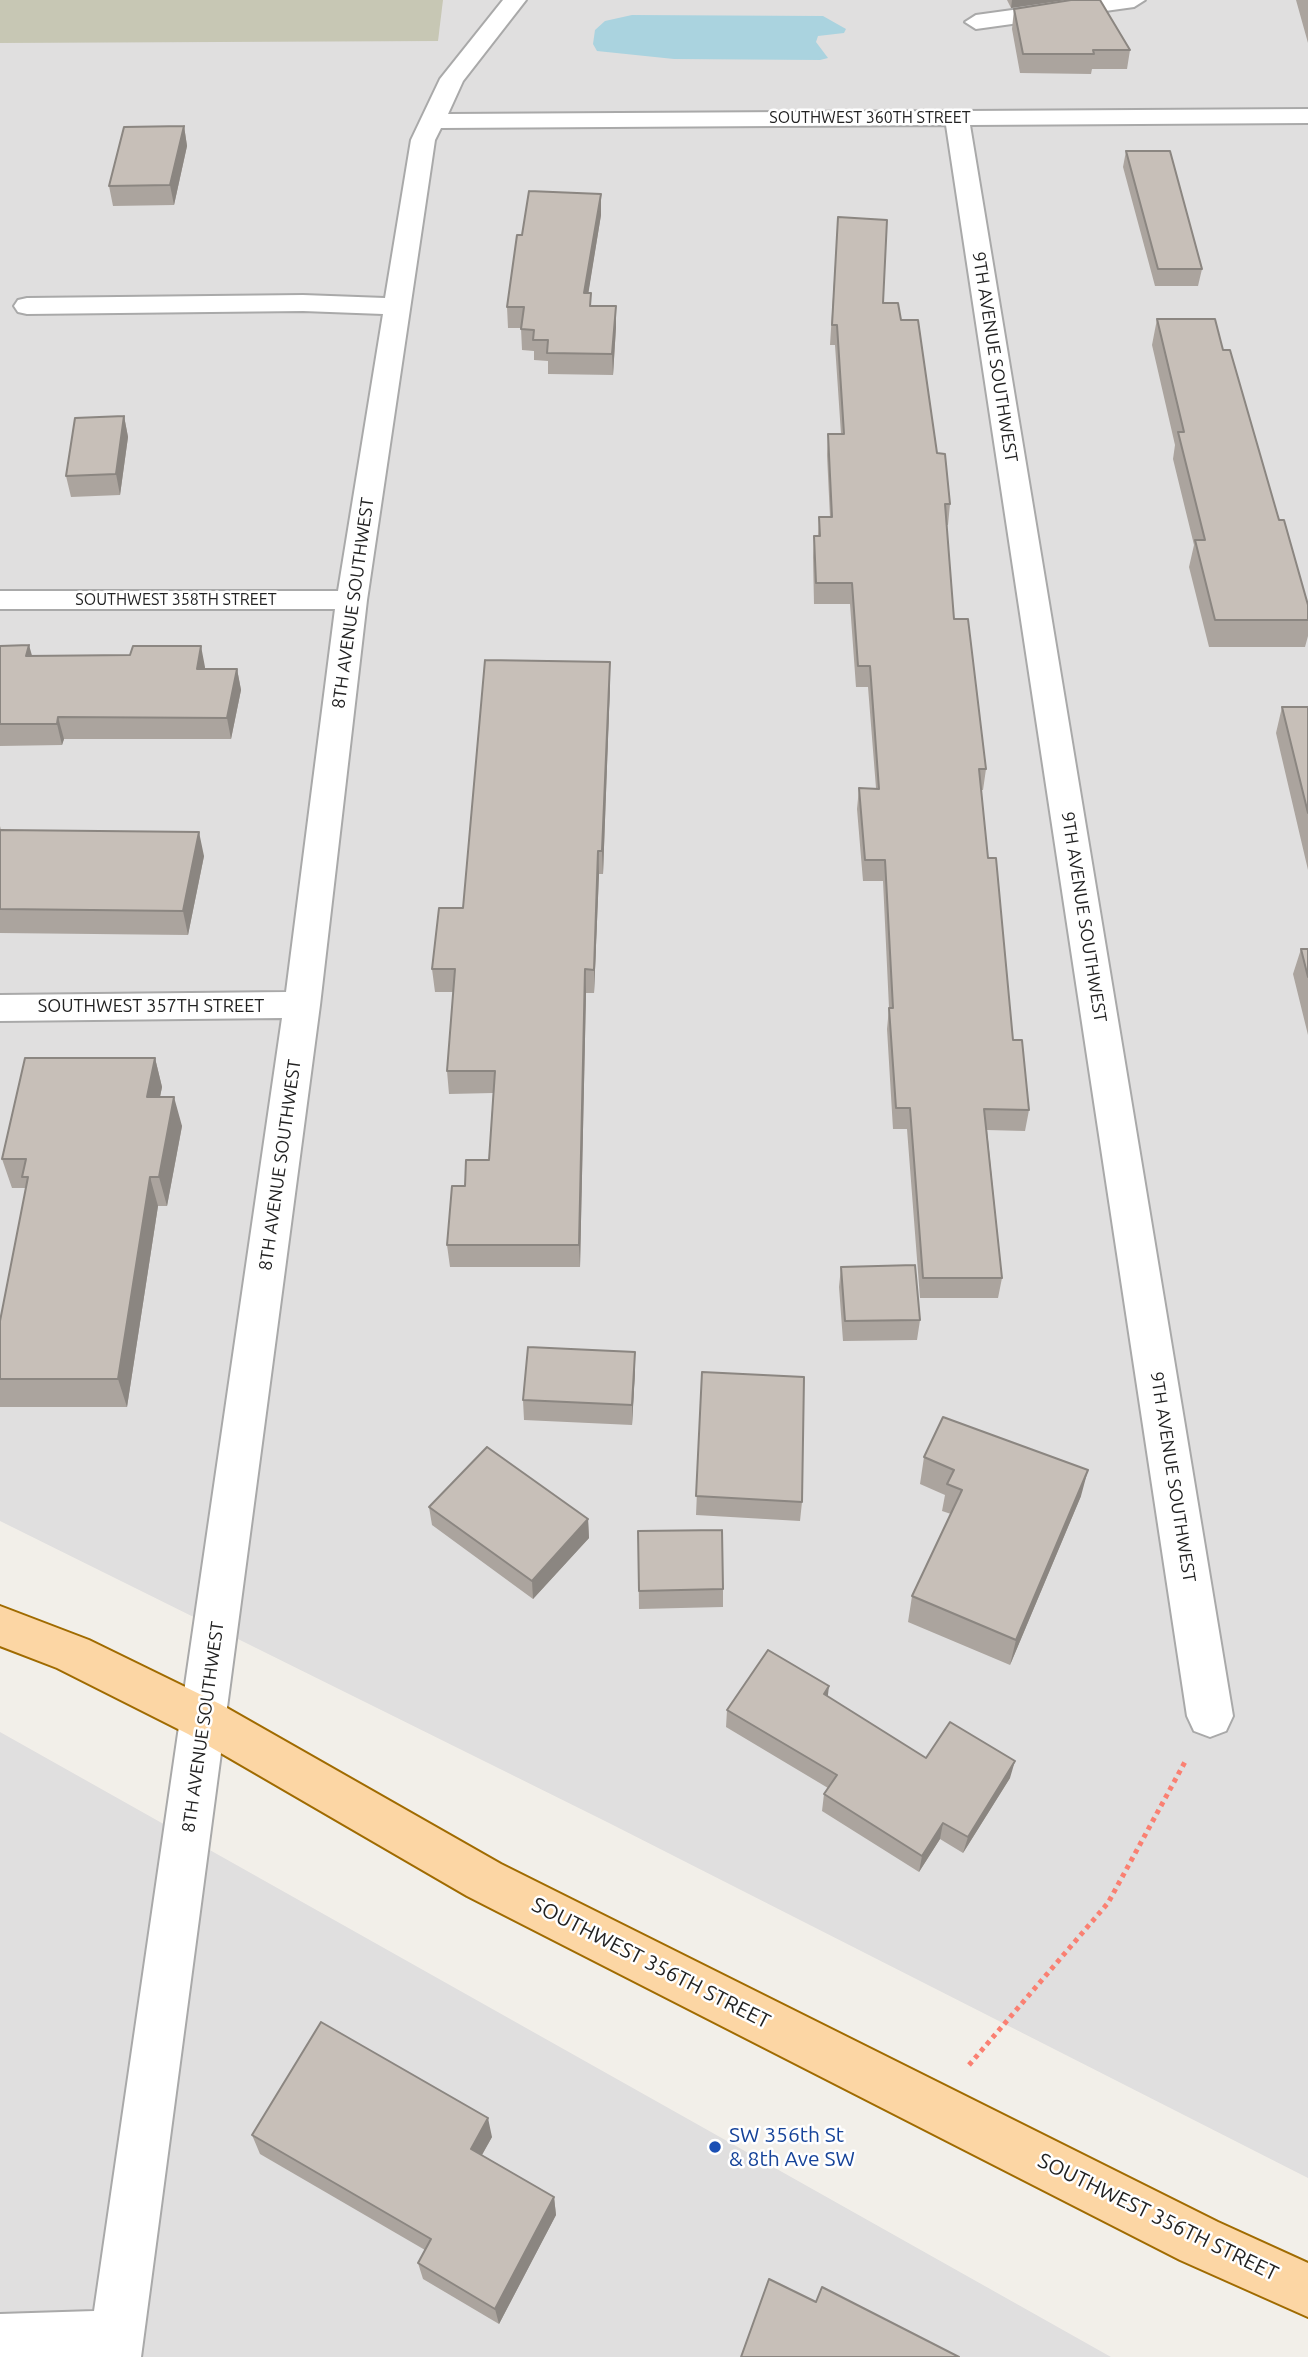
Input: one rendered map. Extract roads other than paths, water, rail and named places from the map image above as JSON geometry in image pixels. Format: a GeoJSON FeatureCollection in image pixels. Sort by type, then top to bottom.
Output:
{"type":"FeatureCollection","features":[{"type":"Feature","properties":{"kind":"main road","name":"SOUTHWEST 356TH STREET"},"geometry":{"type":"LineString","coordinates":[[0,1626],[73,1654],[204,1719],[484,1880],[1199,2241],[1308,2290]]}},
{"type":"Feature","properties":{"kind":"street","name":"8TH AVENUE SOUTHWEST"},"geometry":{"type":"LineString","coordinates":[[115,2347],[302,1005],[352,600],[423,139],[452,79],[515,0]]}},
{"type":"Feature","properties":{"kind":"street"},"geometry":{"type":"LineString","coordinates":[[976,22],[1134,0]]}},
{"type":"Feature","properties":{"kind":"street","name":"SOUTHWEST 360TH STREET"},"geometry":{"type":"LineString","coordinates":[[432,121],[1308,116]]}},
{"type":"Feature","properties":{"kind":"street","name":"9TH AVENUE SOUTHWEST"},"geometry":{"type":"LineString","coordinates":[[957,118],[1210,1716]]}},
{"type":"Feature","properties":{"kind":"street"},"geometry":{"type":"LineString","coordinates":[[27,306],[303,303],[398,306]]}},
{"type":"Feature","properties":{"kind":"street","name":"SOUTHWEST 358TH STREET"},"geometry":{"type":"LineString","coordinates":[[0,600],[352,600]]}},
{"type":"Feature","properties":{"kind":"street","name":"SOUTHWEST 357TH STREET"},"geometry":{"type":"LineString","coordinates":[[0,1008],[302,1005]]}},
{"type":"Feature","properties":{"kind":"street"},"geometry":{"type":"LineString","coordinates":[[0,2341],[115,2347]]}},
{"type":"Feature","properties":{"kind":"water"},"geometry":{"type":"Polygon","coordinates":[[[632,15],[823,16],[846,29],[844,33],[818,36],[816,42],[828,58],[820,60],[674,59],[597,51],[593,44],[595,30],[605,21],[632,15]]]}},
{"type":"Feature","properties":{"kind":"place","name":"SW 356th St & 8th Ave SW"},"geometry":{"type":"Point","coordinates":[715,2147]}}]}
